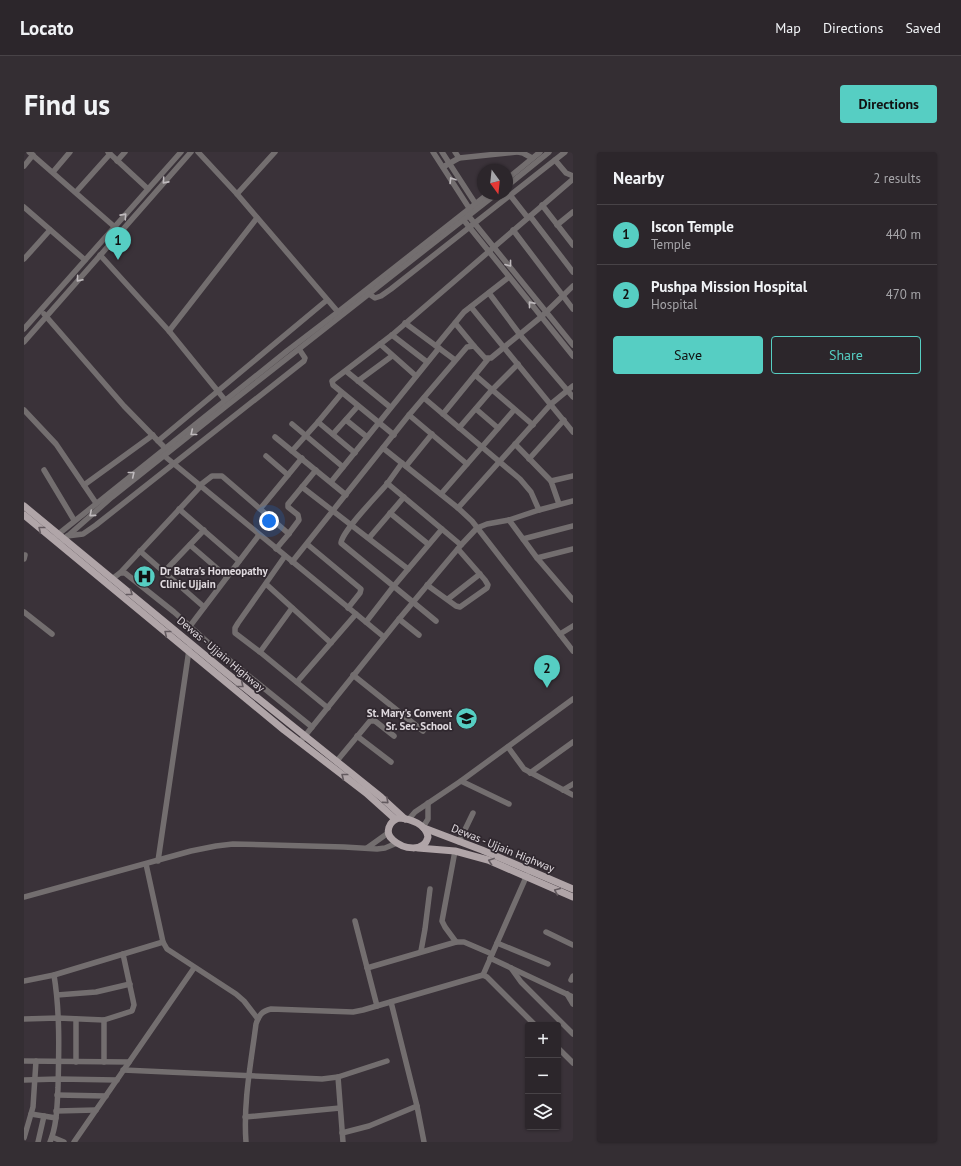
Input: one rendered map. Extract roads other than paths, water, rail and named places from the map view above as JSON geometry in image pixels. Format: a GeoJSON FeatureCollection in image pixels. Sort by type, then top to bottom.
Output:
{"type":"FeatureCollection","features":[{"type":"Feature","properties":{"kind":"main road","name":"Dewas - Ujjain Highway"},"geometry":{"type":"LineString","coordinates":[[24,506],[29,516],[60,538],[112,579],[190,643],[395,819],[406,819]]}},
{"type":"Feature","properties":{"kind":"main road","name":"Dewas - Ujjain Highway"},"geometry":{"type":"LineString","coordinates":[[60,538],[189,651],[302,739],[336,762],[381,797],[406,819],[493,855],[573,897]]}},
{"type":"Feature","properties":{"kind":"main road"},"geometry":{"type":"LineString","coordinates":[[395,819],[390,825],[388,833],[392,840],[397,843]]}},
{"type":"Feature","properties":{"kind":"main road"},"geometry":{"type":"LineString","coordinates":[[418,848],[422,847],[427,841],[427,833],[423,827]]}},
{"type":"Feature","properties":{"kind":"main road","name":"Dewas - Ujjain Highway"},"geometry":{"type":"LineString","coordinates":[[397,843],[412,848],[455,851],[488,860],[573,889]]}},
{"type":"Feature","properties":{"kind":"street"},"geometry":{"type":"LineString","coordinates":[[53,172],[70,152]]}},
{"type":"Feature","properties":{"kind":"street"},"geometry":{"type":"LineString","coordinates":[[117,161],[125,152]]}},
{"type":"Feature","properties":{"kind":"street"},"geometry":{"type":"LineString","coordinates":[[24,330],[181,152]]}},
{"type":"Feature","properties":{"kind":"street"},"geometry":{"type":"LineString","coordinates":[[24,342],[191,152]]}},
{"type":"Feature","properties":{"kind":"street"},"geometry":{"type":"LineString","coordinates":[[198,152],[237,194],[338,312]]}},
{"type":"Feature","properties":{"kind":"street"},"geometry":{"type":"LineString","coordinates":[[237,194],[275,152]]}},
{"type":"Feature","properties":{"kind":"street"},"geometry":{"type":"LineString","coordinates":[[433,152],[475,224],[573,345]]}},
{"type":"Feature","properties":{"kind":"street"},"geometry":{"type":"LineString","coordinates":[[442,152],[477,206]]}},
{"type":"Feature","properties":{"kind":"street"},"geometry":{"type":"LineString","coordinates":[[455,152],[459,158]]}},
{"type":"Feature","properties":{"kind":"street"},"geometry":{"type":"LineString","coordinates":[[443,167],[459,158],[518,152],[532,158]]}},
{"type":"Feature","properties":{"kind":"street"},"geometry":{"type":"LineString","coordinates":[[513,174],[540,152]]}},
{"type":"Feature","properties":{"kind":"street"},"geometry":{"type":"LineString","coordinates":[[513,181],[549,152]]}},
{"type":"Feature","properties":{"kind":"street"},"geometry":{"type":"LineString","coordinates":[[76,192],[109,153],[148,189]]}},
{"type":"Feature","properties":{"kind":"street"},"geometry":{"type":"LineString","coordinates":[[24,166],[31,154],[115,226],[120,232]]}},
{"type":"Feature","properties":{"kind":"street"},"geometry":{"type":"LineString","coordinates":[[394,434],[378,423],[331,382],[392,335],[490,252],[573,177],[566,173],[560,156],[513,193]]}},
{"type":"Feature","properties":{"kind":"street"},"geometry":{"type":"LineString","coordinates":[[513,198],[573,272]]}},
{"type":"Feature","properties":{"kind":"street"},"geometry":{"type":"LineString","coordinates":[[477,206],[482,200]]}},
{"type":"Feature","properties":{"kind":"street"},"geometry":{"type":"LineString","coordinates":[[60,538],[74,520],[159,452],[225,400],[289,353],[299,349],[365,294],[469,212],[486,200]]}},
{"type":"Feature","properties":{"kind":"street"},"geometry":{"type":"LineString","coordinates":[[365,294],[375,298],[382,296],[504,200]]}},
{"type":"Feature","properties":{"kind":"street"},"geometry":{"type":"LineString","coordinates":[[542,205],[573,246]]}},
{"type":"Feature","properties":{"kind":"street"},"geometry":{"type":"LineString","coordinates":[[24,206],[85,260]]}},
{"type":"Feature","properties":{"kind":"street"},"geometry":{"type":"LineString","coordinates":[[557,224],[573,212]]}},
{"type":"Feature","properties":{"kind":"street"},"geometry":{"type":"LineString","coordinates":[[169,331],[257,218]]}},
{"type":"Feature","properties":{"kind":"street"},"geometry":{"type":"LineString","coordinates":[[462,218],[573,356]]}},
{"type":"Feature","properties":{"kind":"street"},"geometry":{"type":"LineString","coordinates":[[24,259],[50,230]]}},
{"type":"Feature","properties":{"kind":"street"},"geometry":{"type":"LineString","coordinates":[[513,230],[573,308]]}},
{"type":"Feature","properties":{"kind":"street"},"geometry":{"type":"LineString","coordinates":[[100,255],[169,331],[225,400]]}},
{"type":"Feature","properties":{"kind":"street"},"geometry":{"type":"LineString","coordinates":[[331,482],[427,362],[460,316],[509,277]]}},
{"type":"Feature","properties":{"kind":"street"},"geometry":{"type":"LineString","coordinates":[[443,414],[488,359],[494,357],[541,317],[573,286]]}},
{"type":"Feature","properties":{"kind":"street"},"geometry":{"type":"LineString","coordinates":[[489,293],[520,334],[573,397]]}},
{"type":"Feature","properties":{"kind":"street"},"geometry":{"type":"LineString","coordinates":[[158,441],[327,300]]}},
{"type":"Feature","properties":{"kind":"street"},"geometry":{"type":"LineString","coordinates":[[60,538],[164,456],[338,312],[354,303]]}},
{"type":"Feature","properties":{"kind":"street"},"geometry":{"type":"LineString","coordinates":[[471,307],[573,432]]}},
{"type":"Feature","properties":{"kind":"street"},"geometry":{"type":"LineString","coordinates":[[41,310],[124,406],[165,448]]}},
{"type":"Feature","properties":{"kind":"street"},"geometry":{"type":"LineString","coordinates":[[455,322],[474,346],[485,358],[488,359]]}},
{"type":"Feature","properties":{"kind":"street"},"geometry":{"type":"LineString","coordinates":[[405,323],[455,360]]}},
{"type":"Feature","properties":{"kind":"street"},"geometry":{"type":"LineString","coordinates":[[392,335],[427,362]]}},
{"type":"Feature","properties":{"kind":"street"},"geometry":{"type":"LineString","coordinates":[[380,344],[416,376]]}},
{"type":"Feature","properties":{"kind":"street"},"geometry":{"type":"LineString","coordinates":[[292,562],[409,415],[455,360],[467,347],[474,346]]}},
{"type":"Feature","properties":{"kind":"street"},"geometry":{"type":"LineString","coordinates":[[60,538],[83,534],[96,525],[305,361],[305,358],[299,349]]}},
{"type":"Feature","properties":{"kind":"street"},"geometry":{"type":"LineString","coordinates":[[358,381],[392,356]]}},
{"type":"Feature","properties":{"kind":"street"},"geometry":{"type":"LineString","coordinates":[[460,428],[492,390],[518,364]]}},
{"type":"Feature","properties":{"kind":"street"},"geometry":{"type":"LineString","coordinates":[[346,371],[390,407]]}},
{"type":"Feature","properties":{"kind":"street"},"geometry":{"type":"LineString","coordinates":[[475,375],[533,425]]}},
{"type":"Feature","properties":{"kind":"street"},"geometry":{"type":"LineString","coordinates":[[458,508],[551,404],[573,386]]}},
{"type":"Feature","properties":{"kind":"street"},"geometry":{"type":"LineString","coordinates":[[292,451],[342,393]]}},
{"type":"Feature","properties":{"kind":"street"},"geometry":{"type":"LineString","coordinates":[[424,398],[526,485],[531,492],[539,510]]}},
{"type":"Feature","properties":{"kind":"street"},"geometry":{"type":"LineString","coordinates":[[333,434],[358,406]]}},
{"type":"Feature","properties":{"kind":"street"},"geometry":{"type":"LineString","coordinates":[[476,409],[498,428]]}},
{"type":"Feature","properties":{"kind":"street"},"geometry":{"type":"LineString","coordinates":[[24,410],[56,444],[70,462],[96,503]]}},
{"type":"Feature","properties":{"kind":"street"},"geometry":{"type":"LineString","coordinates":[[441,494],[514,410]]}},
{"type":"Feature","properties":{"kind":"street"},"geometry":{"type":"LineString","coordinates":[[409,415],[467,464]]}},
{"type":"Feature","properties":{"kind":"street"},"geometry":{"type":"LineString","coordinates":[[346,420],[367,437]]}},
{"type":"Feature","properties":{"kind":"street"},"geometry":{"type":"LineString","coordinates":[[529,459],[564,420]]}},
{"type":"Feature","properties":{"kind":"street"},"geometry":{"type":"LineString","coordinates":[[318,422],[355,453]]}},
{"type":"Feature","properties":{"kind":"street"},"geometry":{"type":"LineString","coordinates":[[292,424],[344,467]]}},
{"type":"Feature","properties":{"kind":"street"},"geometry":{"type":"LineString","coordinates":[[432,434],[352,524],[341,541],[342,545],[436,621]]}},
{"type":"Feature","properties":{"kind":"street"},"geometry":{"type":"LineString","coordinates":[[84,485],[153,435]]}},
{"type":"Feature","properties":{"kind":"street"},"geometry":{"type":"LineString","coordinates":[[275,437],[346,495]]}},
{"type":"Feature","properties":{"kind":"street"},"geometry":{"type":"LineString","coordinates":[[515,444],[551,481],[559,504]]}},
{"type":"Feature","properties":{"kind":"street"},"geometry":{"type":"LineString","coordinates":[[383,448],[441,494],[472,521],[573,651]]}},
{"type":"Feature","properties":{"kind":"street"},"geometry":{"type":"LineString","coordinates":[[159,452],[199,487],[384,637]]}},
{"type":"Feature","properties":{"kind":"street"},"geometry":{"type":"LineString","coordinates":[[266,456],[288,475]]}},
{"type":"Feature","properties":{"kind":"street"},"geometry":{"type":"LineString","coordinates":[[260,509],[302,458]]}},
{"type":"Feature","properties":{"kind":"street"},"geometry":{"type":"LineString","coordinates":[[44,470],[74,520]]}},
{"type":"Feature","properties":{"kind":"street"},"geometry":{"type":"LineString","coordinates":[[276,549],[298,522],[299,517],[288,507],[288,504],[316,470]]}},
{"type":"Feature","properties":{"kind":"street"},"geometry":{"type":"LineString","coordinates":[[112,579],[120,573],[209,477],[219,475],[289,534]]}},
{"type":"Feature","properties":{"kind":"street"},"geometry":{"type":"LineString","coordinates":[[551,481],[573,476]]}},
{"type":"Feature","properties":{"kind":"street"},"geometry":{"type":"LineString","coordinates":[[388,483],[442,528],[487,583],[487,588],[460,607],[456,606],[428,585]]}},
{"type":"Feature","properties":{"kind":"street"},"geometry":{"type":"LineString","coordinates":[[302,487],[352,524],[408,569]]}},
{"type":"Feature","properties":{"kind":"street"},"geometry":{"type":"LineString","coordinates":[[369,538],[404,497]]}},
{"type":"Feature","properties":{"kind":"street"},"geometry":{"type":"LineString","coordinates":[[302,739],[384,637],[459,547],[477,528],[573,501]]}},
{"type":"Feature","properties":{"kind":"street"},"geometry":{"type":"LineString","coordinates":[[179,509],[239,561]]}},
{"type":"Feature","properties":{"kind":"street"},"geometry":{"type":"LineString","coordinates":[[390,513],[428,544]]}},
{"type":"Feature","properties":{"kind":"street"},"geometry":{"type":"LineString","coordinates":[[509,520],[537,558],[572,599]]}},
{"type":"Feature","properties":{"kind":"street"},"geometry":{"type":"LineString","coordinates":[[523,539],[573,526]]}},
{"type":"Feature","properties":{"kind":"street"},"geometry":{"type":"LineString","coordinates":[[366,622],[393,586],[442,528]]}},
{"type":"Feature","properties":{"kind":"street"},"geometry":{"type":"LineString","coordinates":[[163,573],[204,530]]}},
{"type":"Feature","properties":{"kind":"street"},"geometry":{"type":"LineString","coordinates":[[190,626],[259,535]]}},
{"type":"Feature","properties":{"kind":"street"},"geometry":{"type":"LineString","coordinates":[[307,544],[361,589],[360,593],[348,608]]}},
{"type":"Feature","properties":{"kind":"street"},"geometry":{"type":"LineString","coordinates":[[190,545],[227,577]]}},
{"type":"Feature","properties":{"kind":"street"},"geometry":{"type":"LineString","coordinates":[[537,558],[573,549]]}},
{"type":"Feature","properties":{"kind":"street"},"geometry":{"type":"LineString","coordinates":[[140,551],[163,573],[204,607]]}},
{"type":"Feature","properties":{"kind":"street"},"geometry":{"type":"LineString","coordinates":[[285,556],[238,623],[235,631],[236,635],[260,652],[328,708]]}},
{"type":"Feature","properties":{"kind":"street"},"geometry":{"type":"LineString","coordinates":[[120,573],[125,573],[312,727]]}},
{"type":"Feature","properties":{"kind":"street"},"geometry":{"type":"LineString","coordinates":[[448,599],[480,574]]}},
{"type":"Feature","properties":{"kind":"street"},"geometry":{"type":"LineString","coordinates":[[266,584],[331,643]]}},
{"type":"Feature","properties":{"kind":"street"},"geometry":{"type":"LineString","coordinates":[[260,652],[292,608]]}},
{"type":"Feature","properties":{"kind":"street"},"geometry":{"type":"LineString","coordinates":[[24,612],[52,634]]}},
{"type":"Feature","properties":{"kind":"street"},"geometry":{"type":"LineString","coordinates":[[297,682],[356,614]]}},
{"type":"Feature","properties":{"kind":"street"},"geometry":{"type":"LineString","coordinates":[[399,619],[419,635]]}},
{"type":"Feature","properties":{"kind":"street"},"geometry":{"type":"LineString","coordinates":[[560,634],[573,626]]}},
{"type":"Feature","properties":{"kind":"street"},"geometry":{"type":"LineString","coordinates":[[158,861],[190,643]]}},
{"type":"Feature","properties":{"kind":"street"},"geometry":{"type":"LineString","coordinates":[[353,675],[423,731]]}},
{"type":"Feature","properties":{"kind":"street"},"geometry":{"type":"LineString","coordinates":[[406,819],[461,781],[573,699]]}},
{"type":"Feature","properties":{"kind":"street"},"geometry":{"type":"LineString","coordinates":[[336,762],[368,722],[373,720],[394,736]]}},
{"type":"Feature","properties":{"kind":"street"},"geometry":{"type":"LineString","coordinates":[[357,736],[391,762]]}},
{"type":"Feature","properties":{"kind":"street"},"geometry":{"type":"LineString","coordinates":[[530,773],[573,742]]}},
{"type":"Feature","properties":{"kind":"street"},"geometry":{"type":"LineString","coordinates":[[508,747],[524,769],[573,795]]}},
{"type":"Feature","properties":{"kind":"street"},"geometry":{"type":"LineString","coordinates":[[461,781],[509,804]]}},
{"type":"Feature","properties":{"kind":"street"},"geometry":{"type":"LineString","coordinates":[[563,790],[573,784]]}},
{"type":"Feature","properties":{"kind":"street"},"geometry":{"type":"LineString","coordinates":[[423,827],[428,819],[428,803]]}},
{"type":"Feature","properties":{"kind":"street"},"geometry":{"type":"LineString","coordinates":[[459,842],[473,813]]}},
{"type":"Feature","properties":{"kind":"street"},"geometry":{"type":"LineString","coordinates":[[367,848],[388,833]]}},
{"type":"Feature","properties":{"kind":"street"},"geometry":{"type":"LineString","coordinates":[[24,898],[198,850],[233,844],[386,848],[397,843]]}},
{"type":"Feature","properties":{"kind":"street"},"geometry":{"type":"LineString","coordinates":[[455,851],[442,921],[456,942]]}},
{"type":"Feature","properties":{"kind":"street"},"geometry":{"type":"LineString","coordinates":[[146,864],[163,942],[167,949],[236,994],[244,1001],[258,1019]]}},
{"type":"Feature","properties":{"kind":"street"},"geometry":{"type":"LineString","coordinates":[[483,975],[528,874]]}},
{"type":"Feature","properties":{"kind":"street"},"geometry":{"type":"LineString","coordinates":[[421,951],[426,929],[430,889]]}},
{"type":"Feature","properties":{"kind":"street"},"geometry":{"type":"LineString","coordinates":[[355,921],[377,1006]]}},
{"type":"Feature","properties":{"kind":"street"},"geometry":{"type":"LineString","coordinates":[[546,932],[573,945]]}},
{"type":"Feature","properties":{"kind":"street"},"geometry":{"type":"LineString","coordinates":[[24,981],[54,974],[163,942]]}},
{"type":"Feature","properties":{"kind":"street"},"geometry":{"type":"LineString","coordinates":[[367,968],[421,951],[456,942],[464,942],[511,968],[573,997]]}},
{"type":"Feature","properties":{"kind":"street"},"geometry":{"type":"LineString","coordinates":[[497,943],[548,964]]}},
{"type":"Feature","properties":{"kind":"street"},"geometry":{"type":"LineString","coordinates":[[24,1019],[58,1018],[104,1020],[132,1011],[134,1005],[123,954]]}},
{"type":"Feature","properties":{"kind":"street"},"geometry":{"type":"LineString","coordinates":[[74,1142],[194,968]]}},
{"type":"Feature","properties":{"kind":"street"},"geometry":{"type":"LineString","coordinates":[[511,968],[521,982],[573,1034]]}},
{"type":"Feature","properties":{"kind":"street"},"geometry":{"type":"LineString","coordinates":[[54,974],[58,1018],[58,1079],[56,1118],[51,1140],[64,1142]]}},
{"type":"Feature","properties":{"kind":"street"},"geometry":{"type":"LineString","coordinates":[[246,1142],[245,1117],[249,1076],[258,1019],[265,1011],[271,1009],[353,1012],[483,975],[487,977],[532,1022]]}},
{"type":"Feature","properties":{"kind":"street"},"geometry":{"type":"LineString","coordinates":[[57,995],[96,992],[130,984]]}},
{"type":"Feature","properties":{"kind":"street"},"geometry":{"type":"LineString","coordinates":[[567,994],[573,1004]]}},
{"type":"Feature","properties":{"kind":"street"},"geometry":{"type":"LineString","coordinates":[[391,1002],[417,1106],[424,1142]]}},
{"type":"Feature","properties":{"kind":"street"},"geometry":{"type":"LineString","coordinates":[[76,1019],[76,1062]]}},
{"type":"Feature","properties":{"kind":"street"},"geometry":{"type":"LineString","coordinates":[[104,1020],[104,1062]]}},
{"type":"Feature","properties":{"kind":"street"},"geometry":{"type":"LineString","coordinates":[[561,1051],[573,1063]]}},
{"type":"Feature","properties":{"kind":"street"},"geometry":{"type":"LineString","coordinates":[[24,1061],[129,1062]]}},
{"type":"Feature","properties":{"kind":"street"},"geometry":{"type":"LineString","coordinates":[[24,1138],[35,1096],[36,1061]]}},
{"type":"Feature","properties":{"kind":"street"},"geometry":{"type":"LineString","coordinates":[[123,1070],[322,1079],[338,1077],[387,1061]]}},
{"type":"Feature","properties":{"kind":"street"},"geometry":{"type":"LineString","coordinates":[[338,1077],[343,1142]]}},
{"type":"Feature","properties":{"kind":"street"},"geometry":{"type":"LineString","coordinates":[[24,1080],[117,1080]]}},
{"type":"Feature","properties":{"kind":"street"},"geometry":{"type":"LineString","coordinates":[[57,1095],[106,1096]]}},
{"type":"Feature","properties":{"kind":"street"},"geometry":{"type":"LineString","coordinates":[[342,1133],[369,1126],[417,1106]]}},
{"type":"Feature","properties":{"kind":"street"},"geometry":{"type":"LineString","coordinates":[[245,1117],[340,1108]]}},
{"type":"Feature","properties":{"kind":"street"},"geometry":{"type":"LineString","coordinates":[[56,1111],[96,1110]]}},
{"type":"Feature","properties":{"kind":"street"},"geometry":{"type":"LineString","coordinates":[[31,1114],[56,1118]]}},
{"type":"Feature","properties":{"kind":"street"},"geometry":{"type":"LineString","coordinates":[[38,1142],[44,1116]]}},
{"type":"Feature","properties":{"kind":"street"},"geometry":{"type":"LineString","coordinates":[[78,1136],[79,1142]]}},
{"type":"Feature","properties":{"kind":"place","name":"Iscon Temple"},"geometry":{"type":"Point","coordinates":[118,260]}},
{"type":"Feature","properties":{"kind":"place","name":"Dr Batra's Homeopathy Clinic Ujjain"},"geometry":{"type":"Point","coordinates":[145,577]}},
{"type":"Feature","properties":{"kind":"place","name":"Pushpa Mission Hospital"},"geometry":{"type":"Point","coordinates":[547,688]}},
{"type":"Feature","properties":{"kind":"place","name":"St. Mary's Convent Sr. Sec. School"},"geometry":{"type":"Point","coordinates":[467,719]}}]}
